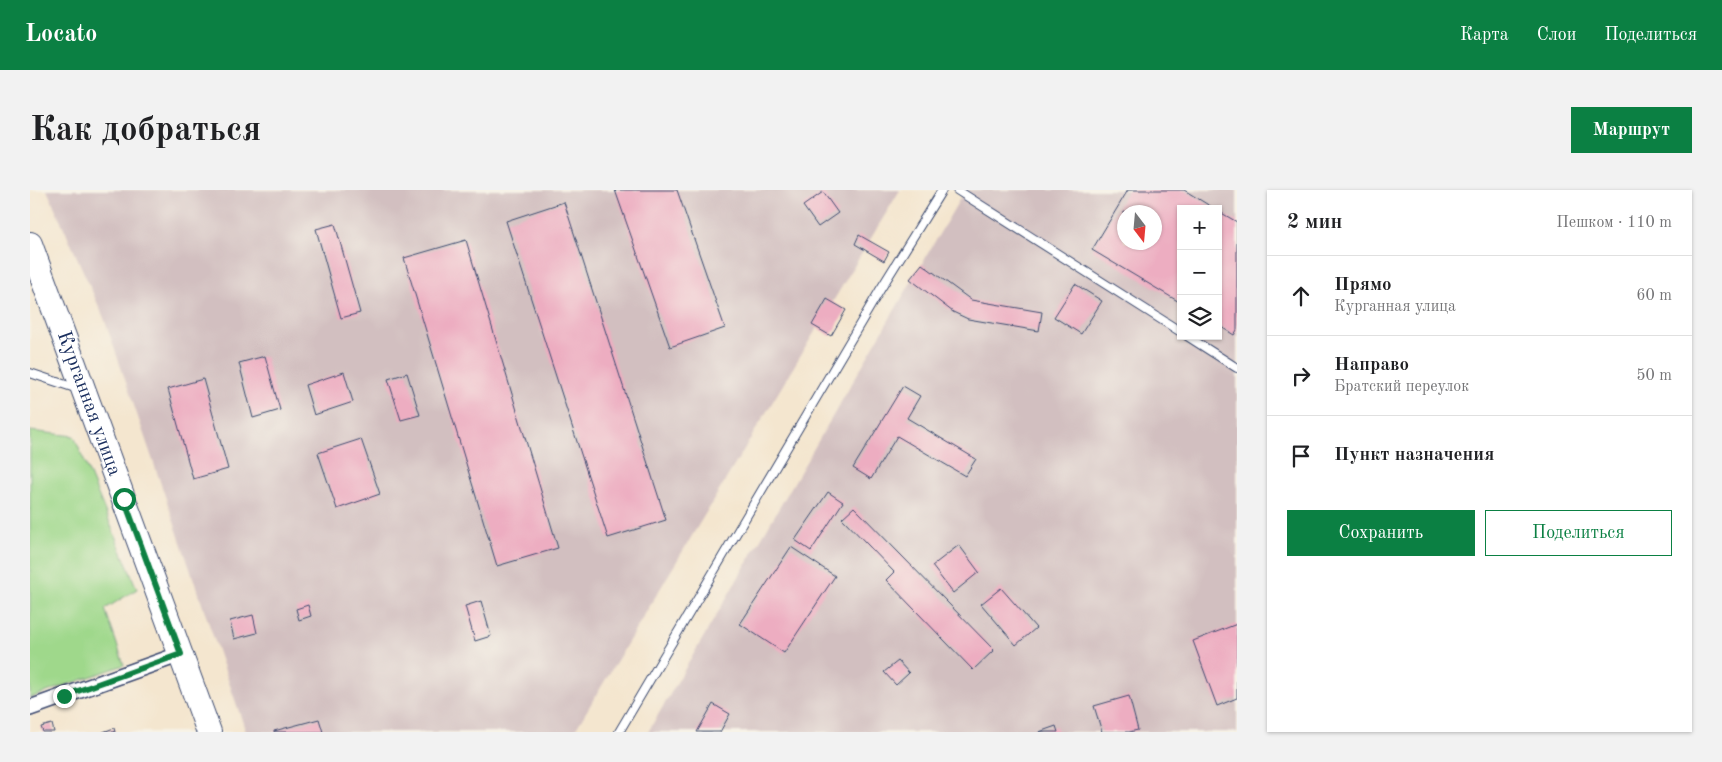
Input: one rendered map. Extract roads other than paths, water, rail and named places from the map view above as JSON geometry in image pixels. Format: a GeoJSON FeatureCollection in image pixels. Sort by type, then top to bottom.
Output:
{"type":"FeatureCollection","features":[{"type":"Feature","properties":{"kind":"main road","name":"Курганная улица"},"geometry":{"type":"LineString","coordinates":[[30,244],[209,732]]}},
{"type":"Feature","properties":{"kind":"street"},"geometry":{"type":"LineString","coordinates":[[30,708],[181,654]]}},
{"type":"Feature","properties":{"kind":"lane"},"geometry":{"type":"LineString","coordinates":[[619,732],[880,290],[942,190]]}},
{"type":"Feature","properties":{"kind":"lane"},"geometry":{"type":"LineString","coordinates":[[957,190],[1177,329]]}},
{"type":"Feature","properties":{"kind":"lane"},"geometry":{"type":"LineString","coordinates":[[1193,340],[1237,368]]}},
{"type":"Feature","properties":{"kind":"lane"},"geometry":{"type":"LineString","coordinates":[[30,374],[84,392]]}}]}
